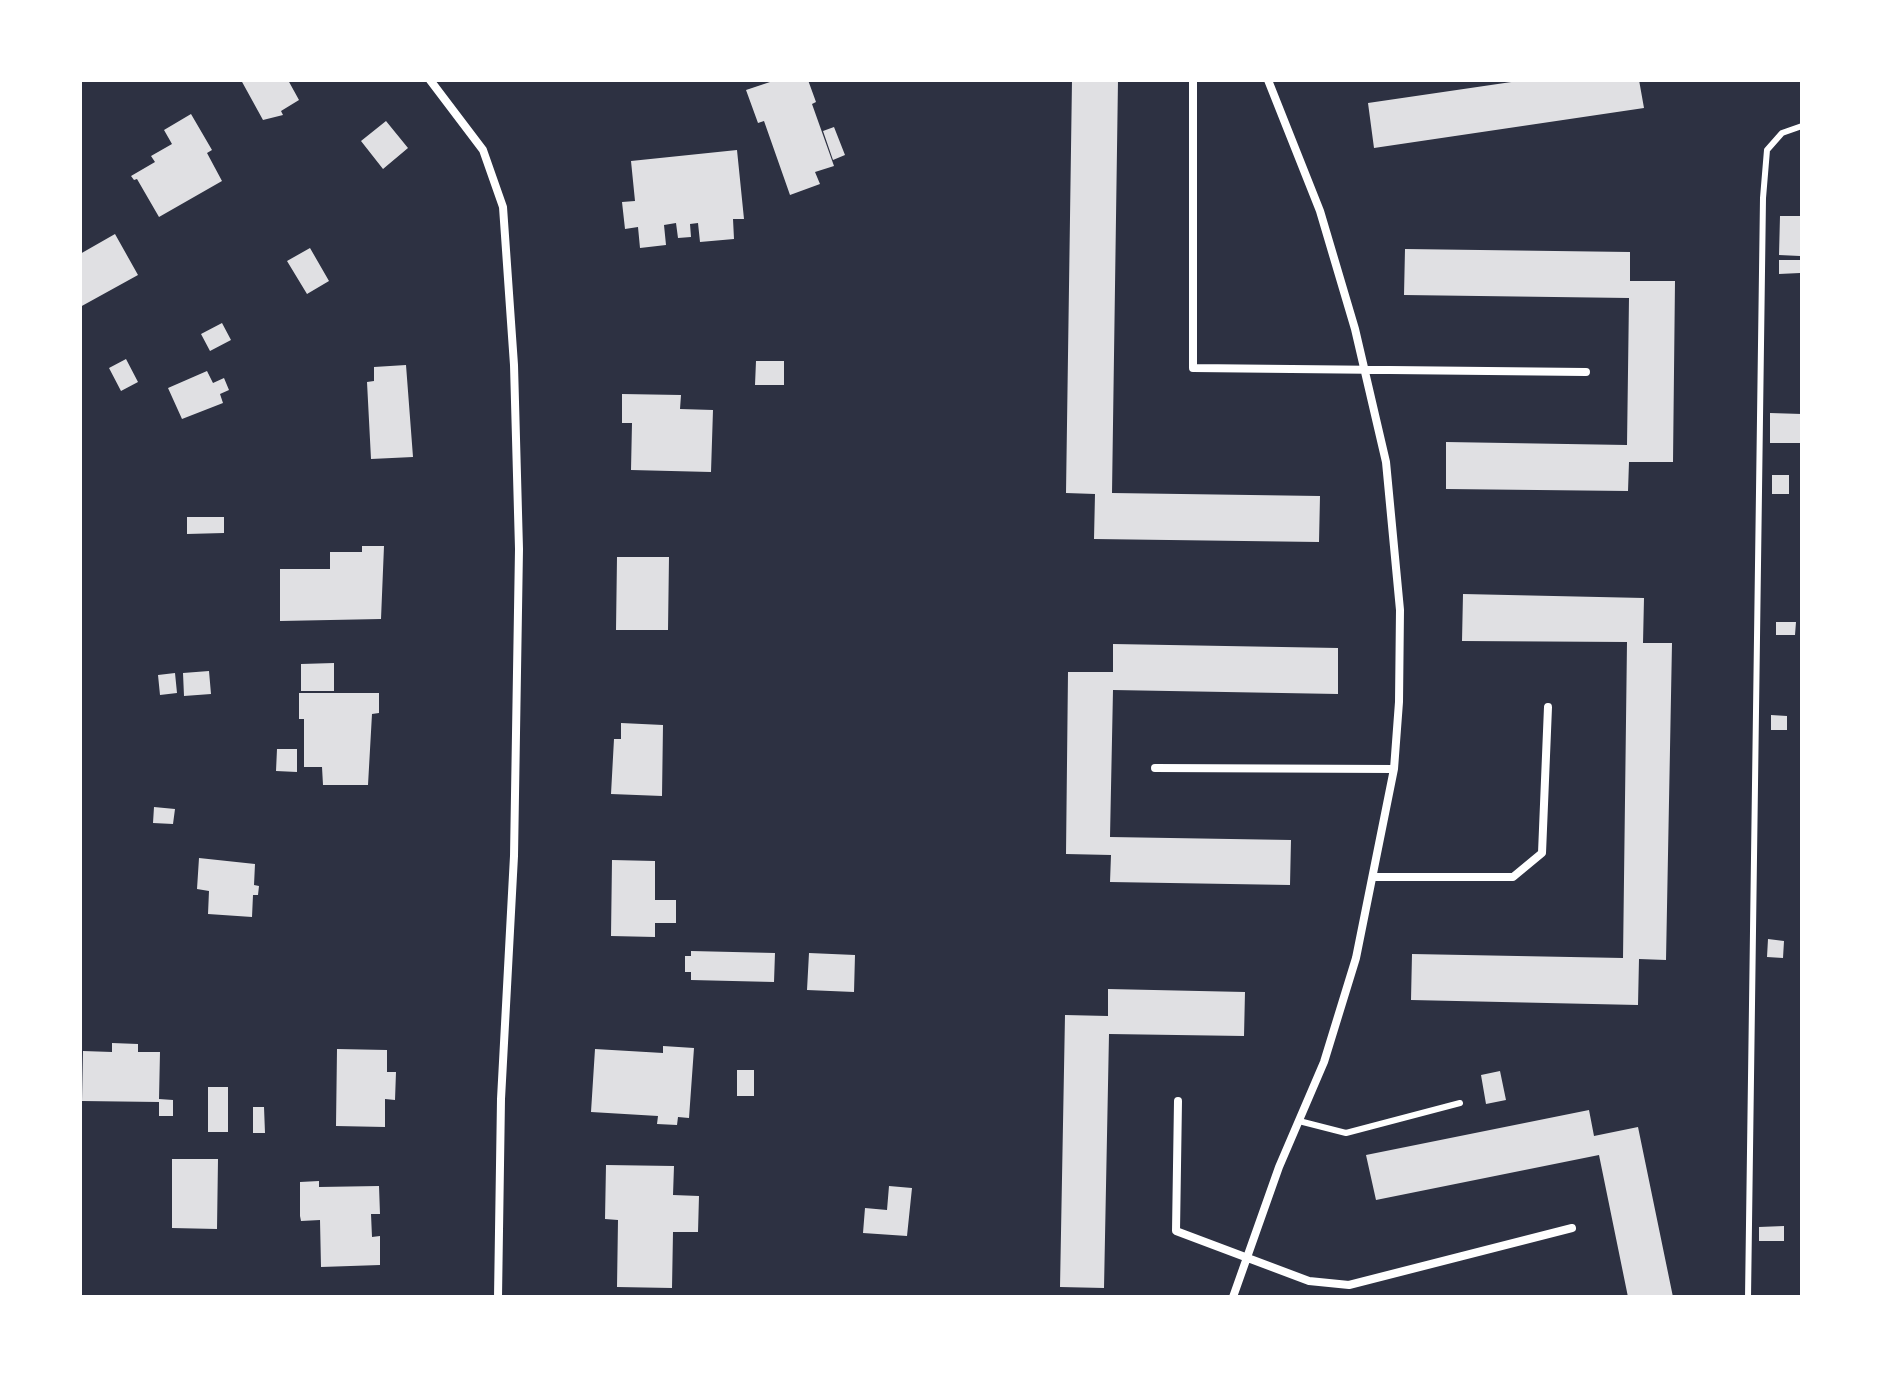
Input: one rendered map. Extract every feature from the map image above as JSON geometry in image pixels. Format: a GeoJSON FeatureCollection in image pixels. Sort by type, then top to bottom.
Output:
{"type":"FeatureCollection","features":[{"type":"Feature","properties":{"kind":"street"},"geometry":{"type":"LineString","coordinates":[[430,80],[483,150],[503,207],[514,365],[519,549],[515,825],[501,1099],[498,1297]]}},
{"type":"Feature","properties":{"kind":"street"},"geometry":{"type":"LineString","coordinates":[[1193,80],[1193,368],[1586,372]]}},
{"type":"Feature","properties":{"kind":"street"},"geometry":{"type":"LineString","coordinates":[[1233,1297],[1338,1018],[1375,877],[1394,769],[1400,610],[1386,462],[1364,369],[1320,211],[1268,80]]}},
{"type":"Feature","properties":{"kind":"street"},"geometry":{"type":"LineString","coordinates":[[1375,877],[1513,877],[1542,853],[1548,707]]}},
{"type":"Feature","properties":{"kind":"street"},"geometry":{"type":"LineString","coordinates":[[1155,768],[1394,769]]}},
{"type":"Feature","properties":{"kind":"street"},"geometry":{"type":"LineString","coordinates":[[1178,1101],[1176,1231],[1245,1260],[1309,1281],[1349,1285],[1572,1228]]}},
{"type":"Feature","properties":{"kind":"lane"},"geometry":{"type":"LineString","coordinates":[[1748,1297],[1763,198],[1767,150],[1782,133],[1802,126]]}},
{"type":"Feature","properties":{"kind":"lane"},"geometry":{"type":"LineString","coordinates":[[1299,1121],[1346,1133],[1460,1103]]}},
{"type":"Feature","properties":{"kind":"building"},"geometry":{"type":"Polygon","coordinates":[[[241,80],[288,80],[299,100],[281,111],[283,115],[263,120],[241,80]]]}},
{"type":"Feature","properties":{"kind":"building"},"geometry":{"type":"Polygon","coordinates":[[[776,80],[808,80],[816,102],[812,104],[834,166],[815,172],[820,184],[790,195],[764,121],[758,123],[746,90],[776,80]]]}},
{"type":"Feature","properties":{"kind":"building"},"geometry":{"type":"Polygon","coordinates":[[[1072,80],[1118,80],[1112,493],[1320,496],[1319,542],[1094,539],[1095,494],[1066,493],[1072,80]]]}},
{"type":"Feature","properties":{"kind":"building"},"geometry":{"type":"Polygon","coordinates":[[[1525,80],[1639,80],[1644,108],[1374,148],[1368,103],[1525,80]]]}},
{"type":"Feature","properties":{"kind":"building"},"geometry":{"type":"Polygon","coordinates":[[[191,114],[212,150],[207,153],[222,181],[159,217],[137,179],[131,176],[155,162],[151,156],[172,144],[164,130],[191,114]]]}},
{"type":"Feature","properties":{"kind":"building"},"geometry":{"type":"Polygon","coordinates":[[[386,121],[408,148],[383,169],[361,141],[386,121]]]}},
{"type":"Feature","properties":{"kind":"building"},"geometry":{"type":"Polygon","coordinates":[[[834,127],[845,155],[833,160],[823,131],[834,127]]]}},
{"type":"Feature","properties":{"kind":"building"},"geometry":{"type":"Polygon","coordinates":[[[737,150],[744,219],[733,219],[734,239],[700,242],[698,223],[690,224],[691,237],[678,238],[676,223],[664,225],[666,245],[640,248],[638,227],[625,229],[622,202],[635,201],[631,161],[737,150]]]}},
{"type":"Feature","properties":{"kind":"building"},"geometry":{"type":"Polygon","coordinates":[[[1780,216],[1801,216],[1800,256],[1779,255],[1780,216]]]}},
{"type":"Feature","properties":{"kind":"building"},"geometry":{"type":"Polygon","coordinates":[[[115,234],[138,275],[80,307],[80,254],[115,234]]]}},
{"type":"Feature","properties":{"kind":"building"},"geometry":{"type":"Polygon","coordinates":[[[310,248],[329,281],[307,294],[287,261],[310,248]]]}},
{"type":"Feature","properties":{"kind":"building"},"geometry":{"type":"Polygon","coordinates":[[[1405,249],[1630,252],[1630,281],[1675,281],[1673,462],[1629,462],[1628,491],[1446,489],[1446,442],[1627,445],[1629,298],[1404,295],[1405,249]]]}},
{"type":"Feature","properties":{"kind":"building"},"geometry":{"type":"Polygon","coordinates":[[[1779,260],[1800,260],[1800,273],[1779,274],[1779,260]]]}},
{"type":"Feature","properties":{"kind":"building"},"geometry":{"type":"Polygon","coordinates":[[[222,323],[231,340],[210,351],[201,334],[222,323]]]}},
{"type":"Feature","properties":{"kind":"building"},"geometry":{"type":"Polygon","coordinates":[[[126,359],[138,382],[121,391],[109,368],[126,359]]]}},
{"type":"Feature","properties":{"kind":"building"},"geometry":{"type":"Polygon","coordinates":[[[756,361],[784,361],[784,385],[755,385],[756,361]]]}},
{"type":"Feature","properties":{"kind":"building"},"geometry":{"type":"Polygon","coordinates":[[[406,365],[413,457],[371,459],[367,382],[374,381],[374,367],[406,365]]]}},
{"type":"Feature","properties":{"kind":"building"},"geometry":{"type":"Polygon","coordinates":[[[207,371],[213,383],[224,378],[229,390],[220,394],[223,403],[182,419],[168,388],[207,371]]]}},
{"type":"Feature","properties":{"kind":"building"},"geometry":{"type":"Polygon","coordinates":[[[622,394],[681,395],[680,409],[713,410],[711,472],[631,470],[632,423],[622,423],[622,394]]]}},
{"type":"Feature","properties":{"kind":"building"},"geometry":{"type":"Polygon","coordinates":[[[1770,413],[1802,414],[1802,443],[1770,443],[1770,413]]]}},
{"type":"Feature","properties":{"kind":"building"},"geometry":{"type":"Polygon","coordinates":[[[1772,475],[1789,475],[1789,494],[1772,494],[1772,475]]]}},
{"type":"Feature","properties":{"kind":"building"},"geometry":{"type":"Polygon","coordinates":[[[187,517],[224,517],[224,533],[187,534],[187,517]]]}},
{"type":"Feature","properties":{"kind":"building"},"geometry":{"type":"Polygon","coordinates":[[[362,546],[384,546],[381,619],[280,621],[280,569],[330,569],[330,552],[362,552],[362,546]]]}},
{"type":"Feature","properties":{"kind":"building"},"geometry":{"type":"Polygon","coordinates":[[[617,557],[669,557],[668,630],[616,630],[617,557]]]}},
{"type":"Feature","properties":{"kind":"building"},"geometry":{"type":"Polygon","coordinates":[[[1463,594],[1644,598],[1643,643],[1672,643],[1666,960],[1639,959],[1638,1005],[1411,1000],[1412,954],[1623,958],[1627,642],[1462,641],[1463,594]]]}},
{"type":"Feature","properties":{"kind":"building"},"geometry":{"type":"Polygon","coordinates":[[[1776,622],[1796,622],[1795,635],[1776,635],[1776,622]]]}},
{"type":"Feature","properties":{"kind":"building"},"geometry":{"type":"Polygon","coordinates":[[[1113,644],[1338,648],[1338,694],[1113,690],[1110,837],[1291,840],[1290,885],[1110,882],[1111,855],[1066,854],[1068,672],[1113,672],[1113,644]]]}},
{"type":"Feature","properties":{"kind":"building"},"geometry":{"type":"Polygon","coordinates":[[[334,663],[334,691],[301,691],[301,664],[334,663]]]}},
{"type":"Feature","properties":{"kind":"building"},"geometry":{"type":"Polygon","coordinates":[[[209,671],[211,694],[184,696],[183,673],[209,671]]]}},
{"type":"Feature","properties":{"kind":"building"},"geometry":{"type":"Polygon","coordinates":[[[175,673],[177,693],[160,695],[158,675],[175,673]]]}},
{"type":"Feature","properties":{"kind":"building"},"geometry":{"type":"Polygon","coordinates":[[[299,693],[379,693],[379,713],[372,714],[368,785],[323,785],[322,767],[304,767],[304,719],[299,719],[299,693]]]}},
{"type":"Feature","properties":{"kind":"building"},"geometry":{"type":"Polygon","coordinates":[[[1771,715],[1787,716],[1787,730],[1771,730],[1771,715]]]}},
{"type":"Feature","properties":{"kind":"building"},"geometry":{"type":"Polygon","coordinates":[[[621,723],[663,725],[662,796],[611,794],[614,739],[621,739],[621,723]]]}},
{"type":"Feature","properties":{"kind":"building"},"geometry":{"type":"Polygon","coordinates":[[[277,749],[297,749],[297,772],[276,771],[277,749]]]}},
{"type":"Feature","properties":{"kind":"building"},"geometry":{"type":"Polygon","coordinates":[[[154,807],[175,809],[173,824],[153,823],[154,807]]]}},
{"type":"Feature","properties":{"kind":"building"},"geometry":{"type":"Polygon","coordinates":[[[199,858],[255,864],[254,885],[259,886],[258,895],[253,895],[252,917],[208,914],[209,891],[197,889],[199,858]]]}},
{"type":"Feature","properties":{"kind":"building"},"geometry":{"type":"Polygon","coordinates":[[[612,860],[655,861],[655,900],[676,900],[676,923],[655,923],[655,937],[611,936],[612,860]]]}},
{"type":"Feature","properties":{"kind":"building"},"geometry":{"type":"Polygon","coordinates":[[[1768,939],[1784,941],[1783,958],[1767,957],[1768,939]]]}},
{"type":"Feature","properties":{"kind":"building"},"geometry":{"type":"Polygon","coordinates":[[[691,951],[775,953],[774,982],[691,980],[691,972],[685,972],[685,956],[691,956],[691,951]]]}},
{"type":"Feature","properties":{"kind":"building"},"geometry":{"type":"Polygon","coordinates":[[[809,953],[855,955],[854,992],[807,990],[809,953]]]}},
{"type":"Feature","properties":{"kind":"building"},"geometry":{"type":"Polygon","coordinates":[[[1108,989],[1245,992],[1244,1036],[1109,1034],[1104,1288],[1060,1287],[1065,1015],[1108,1016],[1108,989]]]}},
{"type":"Feature","properties":{"kind":"building"},"geometry":{"type":"Polygon","coordinates":[[[112,1043],[138,1044],[138,1052],[160,1052],[159,1099],[173,1100],[173,1116],[159,1116],[159,1102],[82,1101],[83,1051],[112,1052],[112,1043]]]}},
{"type":"Feature","properties":{"kind":"building"},"geometry":{"type":"Polygon","coordinates":[[[663,1046],[694,1048],[689,1118],[678,1117],[677,1125],[657,1124],[658,1116],[591,1112],[595,1049],[663,1053],[663,1046]]]}},
{"type":"Feature","properties":{"kind":"building"},"geometry":{"type":"Polygon","coordinates":[[[337,1049],[387,1050],[387,1072],[396,1072],[395,1100],[385,1099],[385,1127],[336,1126],[337,1049]]]}},
{"type":"Feature","properties":{"kind":"building"},"geometry":{"type":"Polygon","coordinates":[[[737,1070],[754,1070],[754,1096],[737,1096],[737,1070]]]}},
{"type":"Feature","properties":{"kind":"building"},"geometry":{"type":"Polygon","coordinates":[[[1500,1071],[1506,1100],[1486,1104],[1481,1075],[1500,1071]]]}},
{"type":"Feature","properties":{"kind":"building"},"geometry":{"type":"Polygon","coordinates":[[[208,1087],[228,1087],[228,1132],[208,1132],[208,1087]]]}},
{"type":"Feature","properties":{"kind":"building"},"geometry":{"type":"Polygon","coordinates":[[[253,1107],[264,1107],[265,1133],[253,1133],[253,1107]]]}},
{"type":"Feature","properties":{"kind":"building"},"geometry":{"type":"Polygon","coordinates":[[[1589,1110],[1594,1136],[1638,1127],[1673,1297],[1628,1297],[1599,1155],[1376,1200],[1366,1155],[1589,1110]]]}},
{"type":"Feature","properties":{"kind":"building"},"geometry":{"type":"Polygon","coordinates":[[[172,1159],[218,1159],[217,1229],[172,1228],[172,1159]]]}},
{"type":"Feature","properties":{"kind":"building"},"geometry":{"type":"Polygon","coordinates":[[[606,1165],[674,1166],[673,1195],[699,1196],[698,1232],[673,1232],[672,1288],[617,1287],[618,1220],[605,1219],[606,1165]]]}},
{"type":"Feature","properties":{"kind":"building"},"geometry":{"type":"Polygon","coordinates":[[[319,1181],[319,1187],[379,1186],[380,1214],[371,1214],[372,1237],[380,1236],[380,1265],[321,1267],[320,1220],[301,1221],[300,1216],[300,1182],[319,1181]]]}},
{"type":"Feature","properties":{"kind":"building"},"geometry":{"type":"Polygon","coordinates":[[[889,1186],[912,1188],[907,1236],[863,1233],[865,1208],[887,1210],[889,1186]]]}},
{"type":"Feature","properties":{"kind":"building"},"geometry":{"type":"Polygon","coordinates":[[[1784,1226],[1784,1241],[1759,1241],[1759,1227],[1784,1226]]]}}]}
